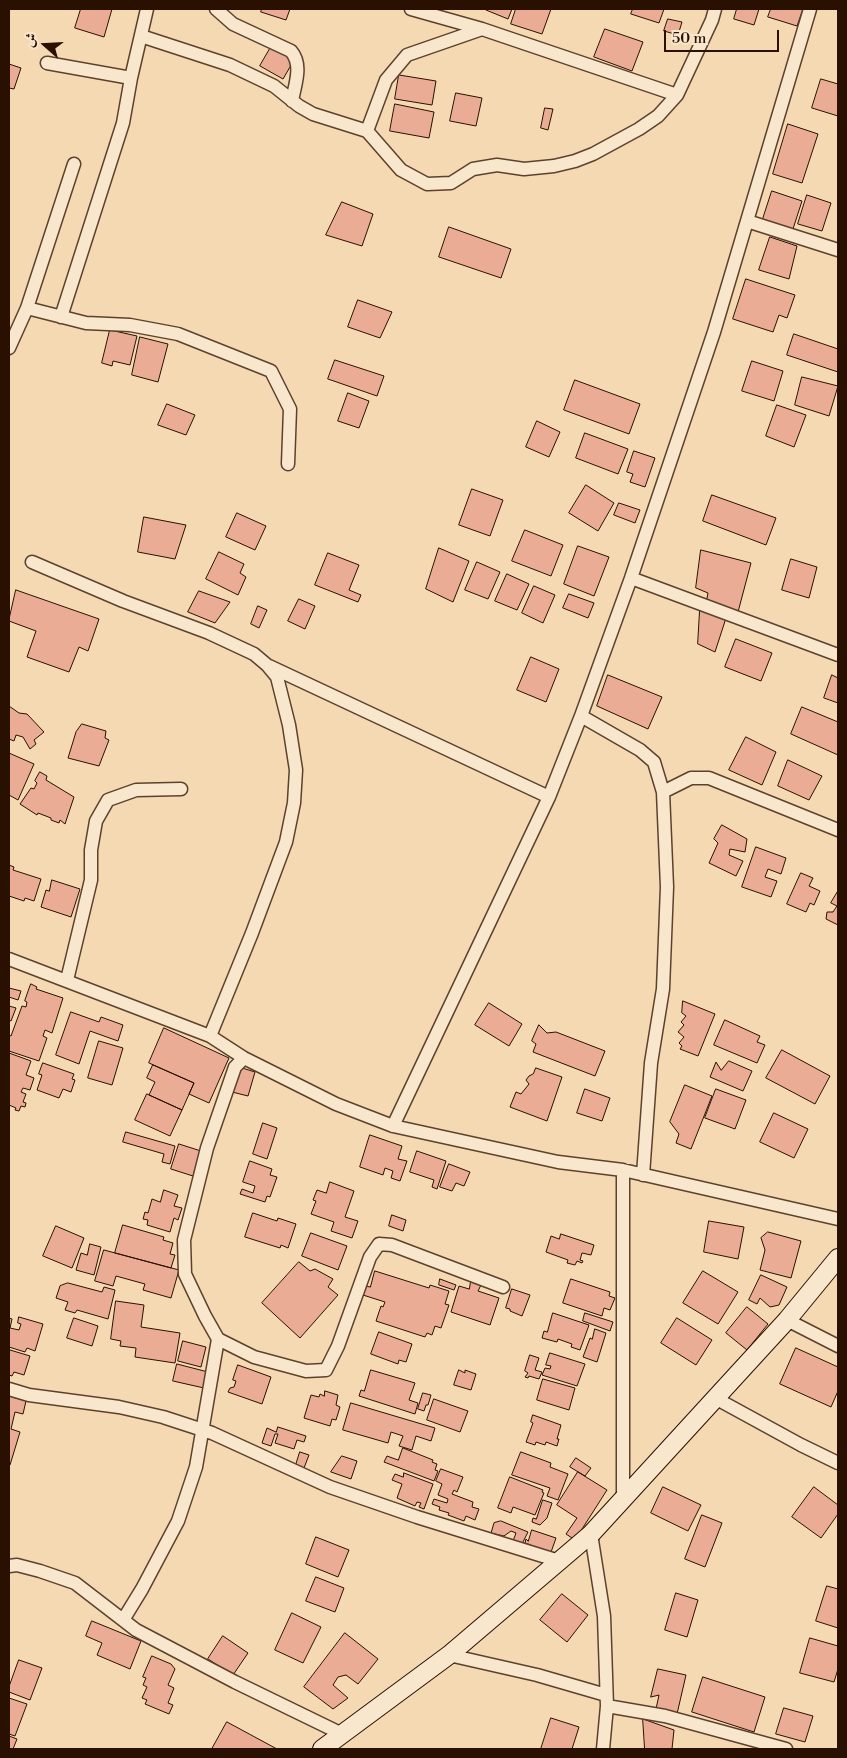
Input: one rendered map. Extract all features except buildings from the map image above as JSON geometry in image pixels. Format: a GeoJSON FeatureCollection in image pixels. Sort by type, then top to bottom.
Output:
{"type":"FeatureCollection","features":[{"type":"Feature","properties":{"kind":"street"},"geometry":{"type":"LineString","coordinates":[[61,317],[123,122],[147,9]]}},
{"type":"Feature","properties":{"kind":"street"},"geometry":{"type":"LineString","coordinates":[[216,9],[233,24],[291,51],[296,57],[298,64],[292,100]]}},
{"type":"Feature","properties":{"kind":"street"},"geometry":{"type":"LineString","coordinates":[[411,9],[482,29],[677,96]]}},
{"type":"Feature","properties":{"kind":"street"},"geometry":{"type":"LineString","coordinates":[[141,36],[230,65],[274,86],[299,106],[313,114],[366,131],[401,170],[427,184],[451,183],[473,169],[497,165],[524,169],[554,166],[575,161],[593,154],[640,129],[658,116],[677,96],[715,9]]}},
{"type":"Feature","properties":{"kind":"street"},"geometry":{"type":"LineString","coordinates":[[393,1126],[549,797],[581,716],[631,578],[714,332],[810,9]]}},
{"type":"Feature","properties":{"kind":"street"},"geometry":{"type":"LineString","coordinates":[[366,131],[386,80],[407,55],[482,29]]}},
{"type":"Feature","properties":{"kind":"street"},"geometry":{"type":"LineString","coordinates":[[47,64],[131,78]]}},
{"type":"Feature","properties":{"kind":"street"},"geometry":{"type":"LineString","coordinates":[[9,348],[27,308],[74,164]]}},
{"type":"Feature","properties":{"kind":"street"},"geometry":{"type":"LineString","coordinates":[[747,221],[838,250]]}},
{"type":"Feature","properties":{"kind":"street"},"geometry":{"type":"LineString","coordinates":[[27,308],[86,323],[130,325],[178,334],[271,371],[290,409],[288,464]]}},
{"type":"Feature","properties":{"kind":"street"},"geometry":{"type":"LineString","coordinates":[[32,562],[209,633],[254,654],[277,677],[289,724],[296,770],[294,803],[286,842],[252,933],[210,1036]]}},
{"type":"Feature","properties":{"kind":"street"},"geometry":{"type":"LineString","coordinates":[[631,578],[838,655]]}},
{"type":"Feature","properties":{"kind":"street"},"geometry":{"type":"LineString","coordinates":[[267,665],[549,797]]}},
{"type":"Feature","properties":{"kind":"street"},"geometry":{"type":"LineString","coordinates":[[581,716],[640,750],[654,762],[663,792],[667,887],[663,989],[651,1063],[643,1175]]}},
{"type":"Feature","properties":{"kind":"street"},"geometry":{"type":"LineString","coordinates":[[663,792],[691,778],[709,778],[838,830]]}},
{"type":"Feature","properties":{"kind":"street"},"geometry":{"type":"LineString","coordinates":[[67,980],[91,880],[91,850],[96,821],[108,800],[136,790],[181,789]]}},
{"type":"Feature","properties":{"kind":"street"},"geometry":{"type":"LineString","coordinates":[[9,959],[210,1036],[244,1058],[336,1104],[393,1126],[558,1162],[623,1170],[838,1219]]}},
{"type":"Feature","properties":{"kind":"street"},"geometry":{"type":"LineString","coordinates":[[244,1058],[235,1067],[210,1139],[184,1240],[185,1274],[218,1339],[254,1357],[306,1371],[326,1370],[338,1346],[370,1257],[379,1244],[392,1245],[503,1287]]}},
{"type":"Feature","properties":{"kind":"street"},"geometry":{"type":"LineString","coordinates":[[623,1170],[623,1499]]}},
{"type":"Feature","properties":{"kind":"street"},"geometry":{"type":"LineString","coordinates":[[322,1749],[449,1655],[591,1534],[787,1320],[838,1258]]}},
{"type":"Feature","properties":{"kind":"street"},"geometry":{"type":"LineString","coordinates":[[787,1320],[838,1346]]}},
{"type":"Feature","properties":{"kind":"street"},"geometry":{"type":"LineString","coordinates":[[123,1620],[142,1589],[178,1521],[196,1466],[218,1339]]}},
{"type":"Feature","properties":{"kind":"street"},"geometry":{"type":"LineString","coordinates":[[9,1388],[29,1395],[119,1407],[162,1417],[202,1430],[330,1487],[417,1517],[559,1561]]}},
{"type":"Feature","properties":{"kind":"street"},"geometry":{"type":"LineString","coordinates":[[716,1398],[801,1445],[838,1463]]}},
{"type":"Feature","properties":{"kind":"street"},"geometry":{"type":"LineString","coordinates":[[591,1534],[604,1616],[607,1700],[604,1749]]}},
{"type":"Feature","properties":{"kind":"street"},"geometry":{"type":"LineString","coordinates":[[9,1566],[17,1565],[75,1583],[136,1630],[235,1682],[342,1734]]}},
{"type":"Feature","properties":{"kind":"street"},"geometry":{"type":"LineString","coordinates":[[449,1655],[537,1675],[607,1700],[786,1749]]}}]}
